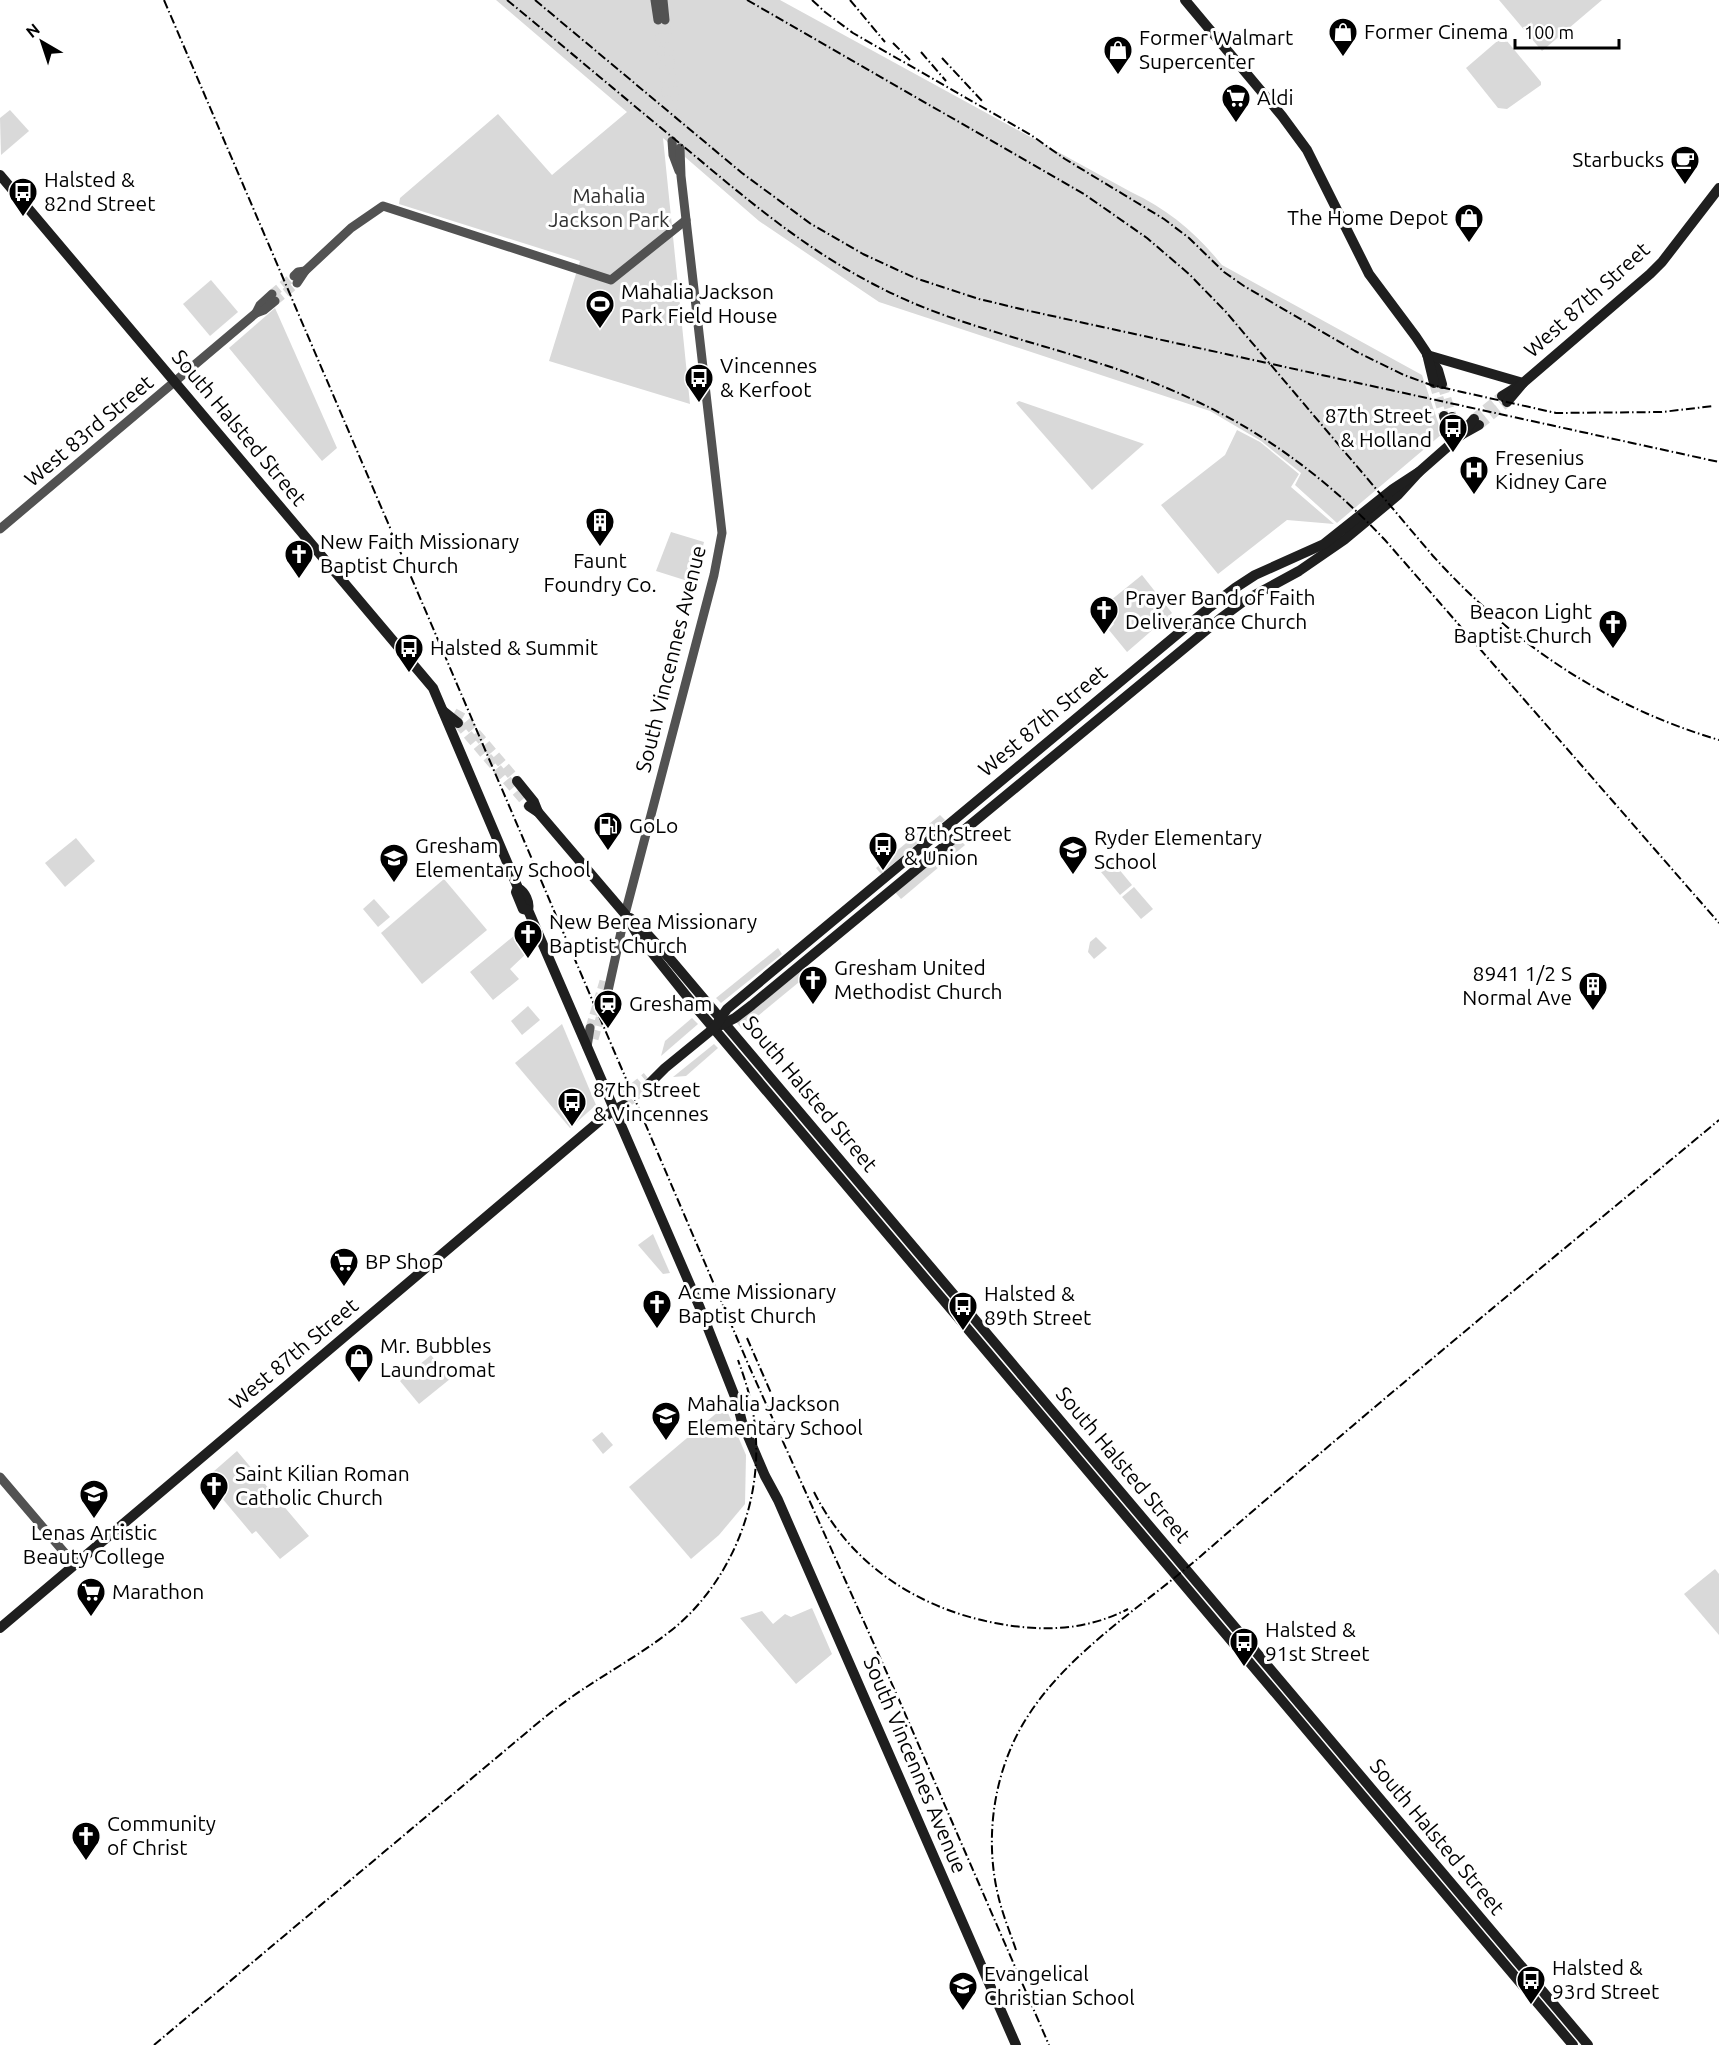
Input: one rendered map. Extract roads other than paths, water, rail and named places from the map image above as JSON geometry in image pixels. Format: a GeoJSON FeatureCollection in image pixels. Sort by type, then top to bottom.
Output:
{"type":"FeatureCollection","features":[{"type":"Feature","properties":{"kind":"main road"},"geometry":{"type":"LineString","coordinates":[[1185,0],[1282,116],[1307,150],[1369,274],[1416,336],[1427,355],[1438,383]]}},
{"type":"Feature","properties":{"kind":"main road","name":"South Halsted Street"},"geometry":{"type":"LineString","coordinates":[[0,175],[433,688],[518,888],[527,898],[528,910]]}},
{"type":"Feature","properties":{"kind":"main road","name":"West 87th Street"},"geometry":{"type":"LineString","coordinates":[[1504,399],[1650,274],[1662,262],[1719,188]]}},
{"type":"Feature","properties":{"kind":"main road"},"geometry":{"type":"LineString","coordinates":[[1427,355],[1523,383]]}},
{"type":"Feature","properties":{"kind":"main road"},"geometry":{"type":"LineString","coordinates":[[1448,417],[1461,435]]}},
{"type":"Feature","properties":{"kind":"main road","name":"West 87th Street"},"geometry":{"type":"LineString","coordinates":[[719,1023],[735,1018],[752,1005],[1221,618],[1244,601],[1318,559],[1344,540],[1398,495],[1419,472],[1477,422]]}},
{"type":"Feature","properties":{"kind":"main road","name":"West 87th Street"},"geometry":{"type":"LineString","coordinates":[[648,1081],[719,1023],[727,1009],[753,987],[1235,588],[1270,568],[1324,544],[1393,489],[1419,472]]}},
{"type":"Feature","properties":{"kind":"main road"},"geometry":{"type":"LineString","coordinates":[[441,709],[456,718]]}},
{"type":"Feature","properties":{"kind":"main road","name":"South Halsted Street"},"geometry":{"type":"LineString","coordinates":[[517,781],[534,802],[534,809],[625,914],[660,947],[719,1023],[1574,2045]]}},
{"type":"Feature","properties":{"kind":"main road","name":"South Vincennes Avenue"},"geometry":{"type":"LineString","coordinates":[[528,910],[619,1104],[737,1402],[748,1418],[771,1473],[778,1500],[1016,2045]]}},
{"type":"Feature","properties":{"kind":"main road","name":"South Halsted Street"},"geometry":{"type":"LineString","coordinates":[[719,1023],[1588,2045]]}},
{"type":"Feature","properties":{"kind":"main road","name":"West 87th Street"},"geometry":{"type":"LineString","coordinates":[[0,1628],[619,1104]]}},
{"type":"Feature","properties":{"kind":"street"},"geometry":{"type":"LineString","coordinates":[[655,0],[662,20],[663,0]]}},
{"type":"Feature","properties":{"kind":"street","name":"South Vincennes Avenue"},"geometry":{"type":"LineString","coordinates":[[672,141],[673,155],[681,176]]}},
{"type":"Feature","properties":{"kind":"street","name":"South Vincennes Avenue"},"geometry":{"type":"LineString","coordinates":[[608,991],[625,914],[714,575],[722,533],[681,176],[680,148]]}},
{"type":"Feature","properties":{"kind":"street"},"geometry":{"type":"LineString","coordinates":[[295,280],[351,228],[382,206],[611,280],[686,220]]}},
{"type":"Feature","properties":{"kind":"street","name":"West 83rd Street"},"geometry":{"type":"LineString","coordinates":[[0,529],[256,313],[264,310],[274,298]]}},
{"type":"Feature","properties":{"kind":"street","name":"South Vincennes Avenue"},"geometry":{"type":"LineString","coordinates":[[604,981],[612,969]]}},
{"type":"Feature","properties":{"kind":"street"},"geometry":{"type":"LineString","coordinates":[[590,1028],[591,1043]]}},
{"type":"Feature","properties":{"kind":"street"},"geometry":{"type":"LineString","coordinates":[[0,1477],[75,1565]]}},
{"type":"Feature","properties":{"kind":"tunnel"},"geometry":{"type":"LineString","coordinates":[[658,20],[672,141]]}},
{"type":"Feature","properties":{"kind":"tunnel"},"geometry":{"type":"LineString","coordinates":[[665,20],[680,148]]}},
{"type":"Feature","properties":{"kind":"tunnel"},"geometry":{"type":"LineString","coordinates":[[272,294],[294,276]]}},
{"type":"Feature","properties":{"kind":"tunnel"},"geometry":{"type":"LineString","coordinates":[[275,301],[297,283]]}},
{"type":"Feature","properties":{"kind":"tunnel"},"geometry":{"type":"LineString","coordinates":[[1434,383],[1444,416]]}},
{"type":"Feature","properties":{"kind":"tunnel"},"geometry":{"type":"LineString","coordinates":[[1442,384],[1452,417]]}},
{"type":"Feature","properties":{"kind":"tunnel"},"geometry":{"type":"LineString","coordinates":[[1474,419],[1502,396]]}},
{"type":"Feature","properties":{"kind":"tunnel"},"geometry":{"type":"LineString","coordinates":[[1479,425],[1507,402]]}},
{"type":"Feature","properties":{"kind":"tunnel"},"geometry":{"type":"LineString","coordinates":[[454,713],[463,718],[517,781]]}},
{"type":"Feature","properties":{"kind":"tunnel"},"geometry":{"type":"LineString","coordinates":[[458,723],[529,806]]}},
{"type":"Feature","properties":{"kind":"tunnel"},"geometry":{"type":"LineString","coordinates":[[590,1028],[604,981]]}},
{"type":"Feature","properties":{"kind":"tunnel"},"geometry":{"type":"LineString","coordinates":[[594,1039],[608,991]]}},
{"type":"Feature","properties":{"kind":"tunnel"},"geometry":{"type":"LineString","coordinates":[[621,1098],[647,1077]]}},
{"type":"Feature","properties":{"kind":"tunnel"},"geometry":{"type":"LineString","coordinates":[[624,1105],[649,1084]]}},
{"type":"Feature","properties":{"kind":"railway"},"geometry":{"type":"LineString","coordinates":[[164,0],[749,1366],[900,1702],[1049,2045]]}},
{"type":"Feature","properties":{"kind":"railway"},"geometry":{"type":"LineString","coordinates":[[507,0],[712,170],[829,259],[881,288],[929,309],[1124,372],[1207,406],[1281,450],[1317,477],[1351,506],[1385,540],[1719,923]]}},
{"type":"Feature","properties":{"kind":"railway"},"geometry":{"type":"LineString","coordinates":[[535,0],[742,173],[811,224],[863,254],[915,278],[979,299],[1025,310],[1719,462]]}},
{"type":"Feature","properties":{"kind":"railway"},"geometry":{"type":"LineString","coordinates":[[747,0],[1084,194],[1147,238],[1189,274],[1226,312],[1433,556],[1495,617],[1563,668],[1600,690],[1677,726],[1719,740]]}},
{"type":"Feature","properties":{"kind":"railway"},"geometry":{"type":"LineString","coordinates":[[812,0],[853,33],[1031,135],[1065,159],[1164,219],[1189,238],[1224,272],[1244,286],[1355,351],[1404,375],[1431,385],[1556,413],[1662,412],[1714,406]]}},
{"type":"Feature","properties":{"kind":"railway"},"geometry":{"type":"LineString","coordinates":[[850,0],[885,42]]}},
{"type":"Feature","properties":{"kind":"railway"},"geometry":{"type":"LineString","coordinates":[[893,43],[910,60]]}},
{"type":"Feature","properties":{"kind":"railway"},"geometry":{"type":"LineString","coordinates":[[921,52],[946,81]]}},
{"type":"Feature","properties":{"kind":"railway"},"geometry":{"type":"LineString","coordinates":[[942,58],[983,102]]}},
{"type":"Feature","properties":{"kind":"railway"},"geometry":{"type":"LineString","coordinates":[[1016,1950],[1002,1909],[994,1874],[992,1853],[994,1811],[1010,1750],[1036,1704],[1056,1680],[1102,1636],[1202,1555],[1395,1390],[1719,1120]]}},
{"type":"Feature","properties":{"kind":"railway"},"geometry":{"type":"LineString","coordinates":[[747,1338],[771,1393]]}},
{"type":"Feature","properties":{"kind":"railway"},"geometry":{"type":"LineString","coordinates":[[154,2045],[540,1721],[574,1695],[657,1641],[698,1605],[729,1560],[749,1508],[754,1481],[756,1454],[754,1418],[749,1393],[738,1360]]}},
{"type":"Feature","properties":{"kind":"railway"},"geometry":{"type":"LineString","coordinates":[[814,1492],[846,1541],[867,1561],[889,1579],[939,1606],[966,1616],[1030,1628],[1063,1628],[1096,1622],[1128,1609]]}},
{"type":"Feature","properties":{"kind":"place","name":"Former Cinema"},"geometry":{"type":"Point","coordinates":[1343,58]}},
{"type":"Feature","properties":{"kind":"place","name":"Former Walmart Supercenter"},"geometry":{"type":"Point","coordinates":[1118,76]}},
{"type":"Feature","properties":{"kind":"place","name":"Aldi"},"geometry":{"type":"Point","coordinates":[1236,124]}},
{"type":"Feature","properties":{"kind":"place","name":"Starbucks"},"geometry":{"type":"Point","coordinates":[1685,186]}},
{"type":"Feature","properties":{"kind":"place","name":"Halsted & 82nd Street"},"geometry":{"type":"Point","coordinates":[23,218]}},
{"type":"Feature","properties":{"kind":"place","name":"The Home Depot"},"geometry":{"type":"Point","coordinates":[1469,244]}},
{"type":"Feature","properties":{"kind":"place","name":"Mahalia Jackson Park Field House"},"geometry":{"type":"Point","coordinates":[600,330]}},
{"type":"Feature","properties":{"kind":"place","name":"Vincennes & Kerfoot"},"geometry":{"type":"Point","coordinates":[699,404]}},
{"type":"Feature","properties":{"kind":"place","name":"87th Street & Holland"},"geometry":{"type":"Point","coordinates":[1453,454]}},
{"type":"Feature","properties":{"kind":"place","name":"Fresenius Kidney Care"},"geometry":{"type":"Point","coordinates":[1474,496]}},
{"type":"Feature","properties":{"kind":"place","name":"Faunt Foundry Co."},"geometry":{"type":"Point","coordinates":[600,548]}},
{"type":"Feature","properties":{"kind":"place","name":"New Faith Missionary Baptist Church"},"geometry":{"type":"Point","coordinates":[299,580]}},
{"type":"Feature","properties":{"kind":"place","name":"Prayer Band of Faith Deliverance Church"},"geometry":{"type":"Point","coordinates":[1104,636]}},
{"type":"Feature","properties":{"kind":"place","name":"Beacon Light Baptist Church"},"geometry":{"type":"Point","coordinates":[1613,650]}},
{"type":"Feature","properties":{"kind":"place","name":"Halsted & Summit"},"geometry":{"type":"Point","coordinates":[409,674]}},
{"type":"Feature","properties":{"kind":"place","name":"GoLo"},"geometry":{"type":"Point","coordinates":[608,852]}},
{"type":"Feature","properties":{"kind":"place","name":"87th Street & Union"},"geometry":{"type":"Point","coordinates":[883,872]}},
{"type":"Feature","properties":{"kind":"place","name":"Ryder Elementary School"},"geometry":{"type":"Point","coordinates":[1073,876]}},
{"type":"Feature","properties":{"kind":"place","name":"Gresham Elementary School"},"geometry":{"type":"Point","coordinates":[394,884]}},
{"type":"Feature","properties":{"kind":"place","name":"New Berea Missionary Baptist Church"},"geometry":{"type":"Point","coordinates":[528,960]}},
{"type":"Feature","properties":{"kind":"place","name":"Gresham United Methodist Church"},"geometry":{"type":"Point","coordinates":[813,1006]}},
{"type":"Feature","properties":{"kind":"place","name":"8941 1/2 S Normal Ave"},"geometry":{"type":"Point","coordinates":[1593,1012]}},
{"type":"Feature","properties":{"kind":"place","name":"Gresham"},"geometry":{"type":"Point","coordinates":[608,1030]}},
{"type":"Feature","properties":{"kind":"place","name":"87th Street & Vincennes"},"geometry":{"type":"Point","coordinates":[572,1128]}},
{"type":"Feature","properties":{"kind":"place","name":"BP Shop"},"geometry":{"type":"Point","coordinates":[344,1288]}},
{"type":"Feature","properties":{"kind":"place","name":"Acme Missionary Baptist Church"},"geometry":{"type":"Point","coordinates":[657,1330]}},
{"type":"Feature","properties":{"kind":"place","name":"Halsted & 89th Street"},"geometry":{"type":"Point","coordinates":[963,1332]}},
{"type":"Feature","properties":{"kind":"place","name":"Mr. Bubbles Laundromat"},"geometry":{"type":"Point","coordinates":[359,1384]}},
{"type":"Feature","properties":{"kind":"place","name":"Mahalia Jackson Elementary School"},"geometry":{"type":"Point","coordinates":[666,1442]}},
{"type":"Feature","properties":{"kind":"place","name":"Saint Kilian Roman Catholic Church"},"geometry":{"type":"Point","coordinates":[214,1512]}},
{"type":"Feature","properties":{"kind":"place","name":"Lenas Artistic Beauty College"},"geometry":{"type":"Point","coordinates":[94,1520]}},
{"type":"Feature","properties":{"kind":"place","name":"Marathon"},"geometry":{"type":"Point","coordinates":[91,1618]}},
{"type":"Feature","properties":{"kind":"place","name":"Halsted & 91st Street"},"geometry":{"type":"Point","coordinates":[1244,1668]}},
{"type":"Feature","properties":{"kind":"place","name":"Community of Christ"},"geometry":{"type":"Point","coordinates":[86,1862]}},
{"type":"Feature","properties":{"kind":"place","name":"Halsted & 93rd Street"},"geometry":{"type":"Point","coordinates":[1531,2006]}},
{"type":"Feature","properties":{"kind":"place","name":"Evangelical Christian School"},"geometry":{"type":"Point","coordinates":[963,2012]}},
{"type":"Feature","properties":{"kind":"park label","name":"Mahalia Jackson Park"},"geometry":{"type":"Point","coordinates":[609,208]}}]}
